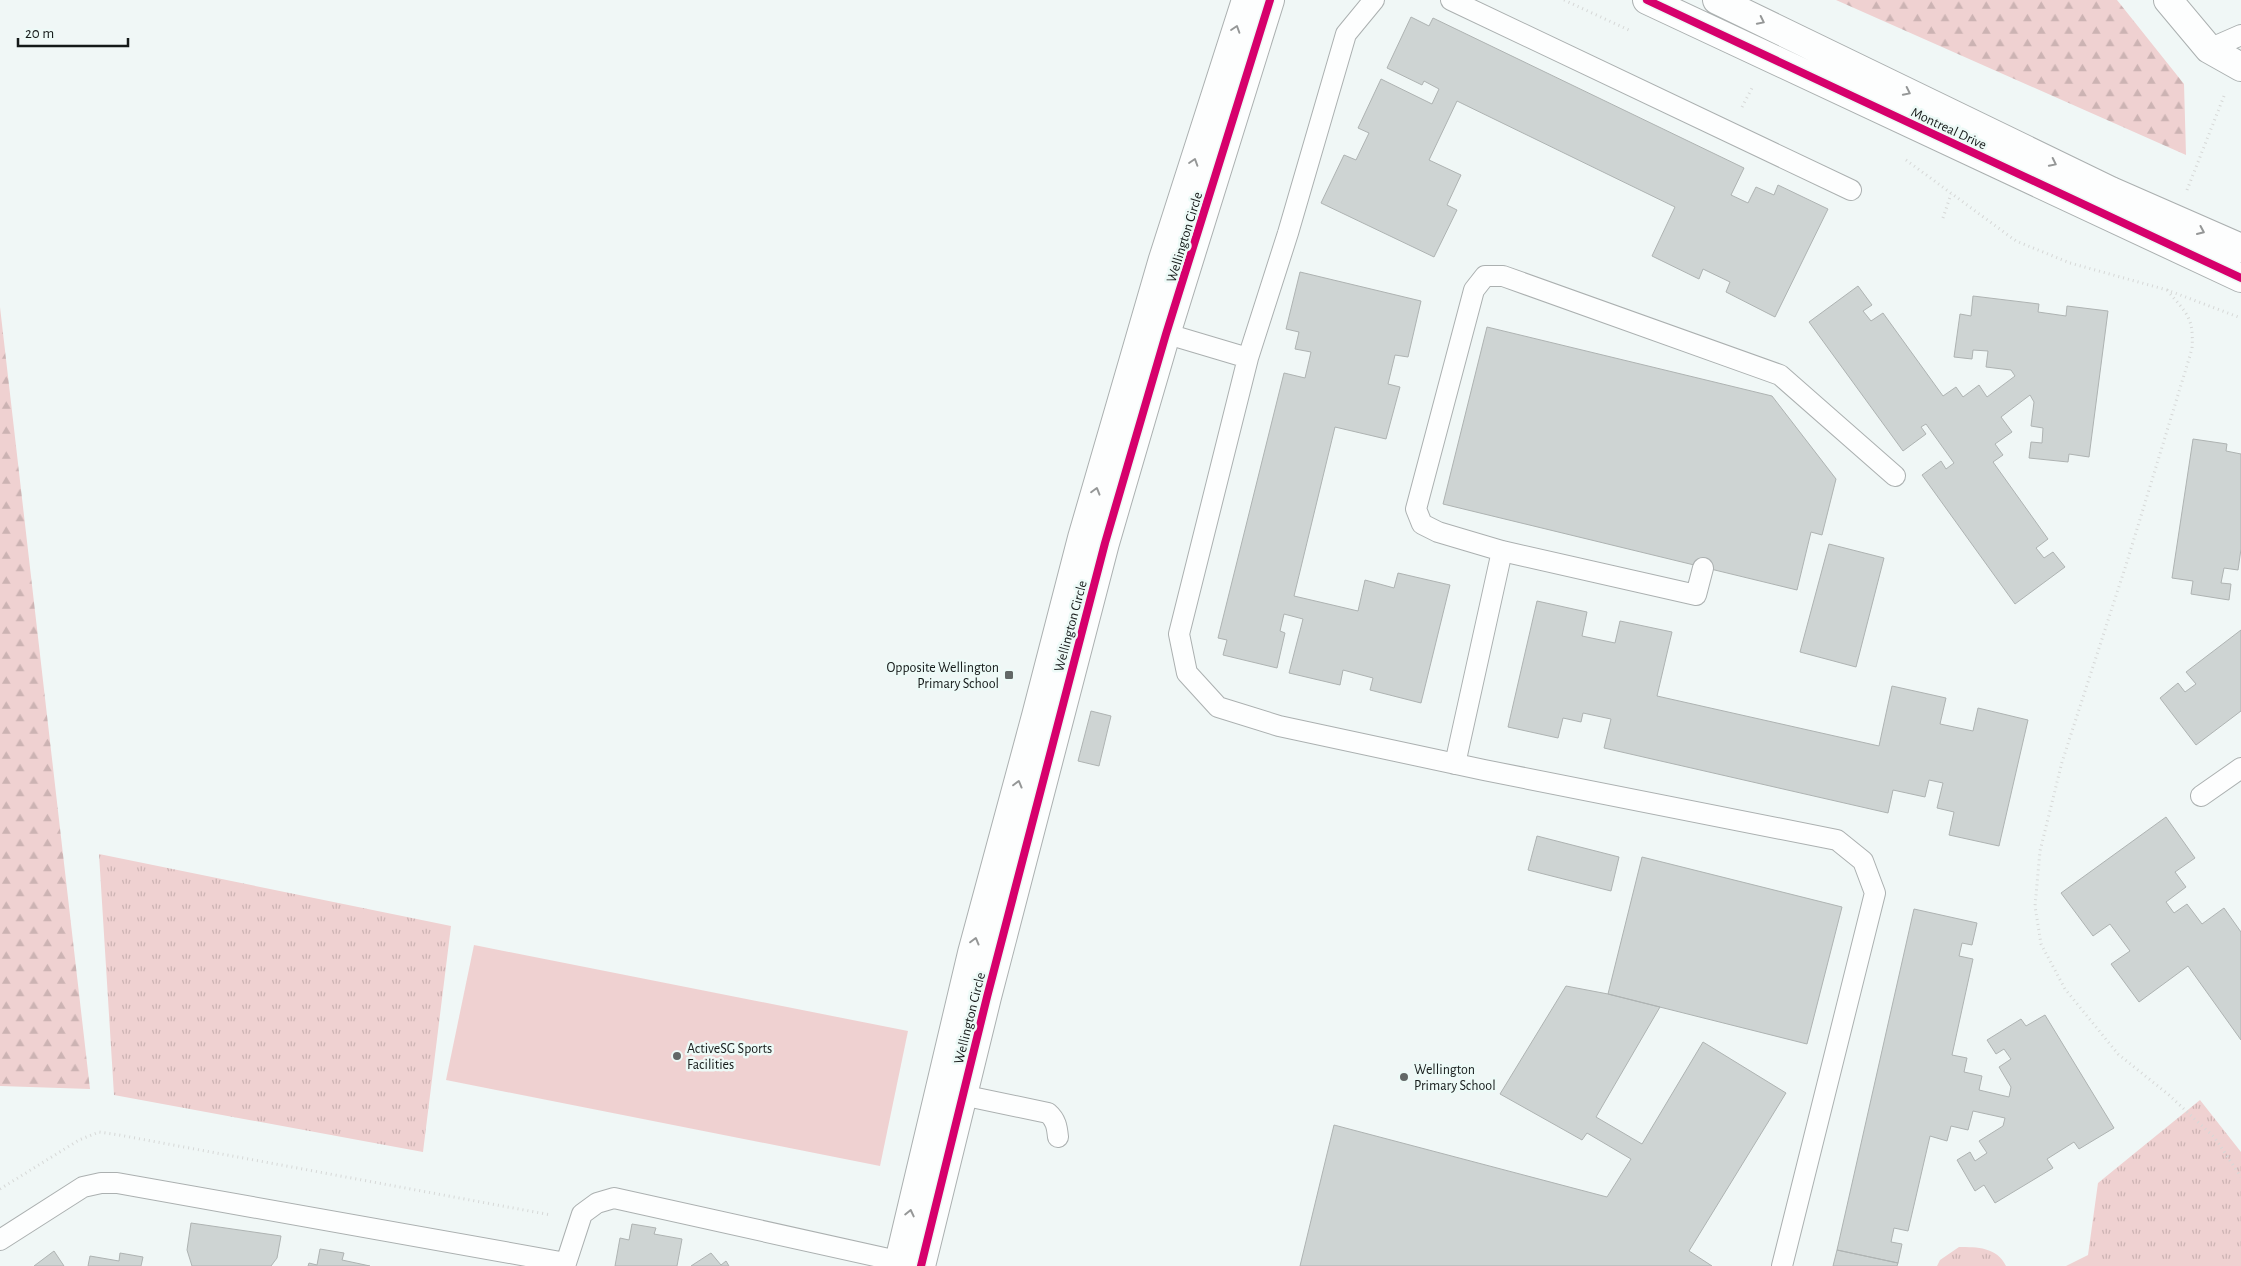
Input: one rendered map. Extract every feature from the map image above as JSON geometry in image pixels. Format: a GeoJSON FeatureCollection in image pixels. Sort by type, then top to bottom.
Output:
{"type":"FeatureCollection","features":[{"type":"Feature","properties":{"kind":"street","name":"Wellington Circle"},"geometry":{"type":"LineString","coordinates":[[909,1265],[972,953],[1034,726],[1079,547],[1155,330],[1176,262],[1246,0]]}},
{"type":"Feature","properties":{"kind":"street","name":"Wellington Circle"},"geometry":{"type":"LineString","coordinates":[[1176,262],[1270,0]]}},
{"type":"Feature","properties":{"kind":"street","name":"Montreal Drive"},"geometry":{"type":"LineString","coordinates":[[1647,0],[2241,278]]}},
{"type":"Feature","properties":{"kind":"street","name":"Montreal Drive"},"geometry":{"type":"LineString","coordinates":[[1717,0],[2111,191],[2241,248]]}},
{"type":"Feature","properties":{"kind":"street"},"geometry":{"type":"LineString","coordinates":[[2168,0],[2209,49],[2240,67]]}},
{"type":"Feature","properties":{"kind":"street","name":"Wellington Circle"},"geometry":{"type":"LineString","coordinates":[[909,1265],[962,1095],[1105,543],[1155,330]]}},
{"type":"Feature","properties":{"kind":"lane"},"geometry":{"type":"LineString","coordinates":[[1374,0],[1346,34],[1288,233],[1248,358],[1179,634],[1187,673],[1218,707],[1279,726],[1456,764],[1837,840],[1862,861],[1875,893],[1782,1266]]}},
{"type":"Feature","properties":{"kind":"lane"},"geometry":{"type":"LineString","coordinates":[[1451,0],[1851,190]]}},
{"type":"Feature","properties":{"kind":"lane"},"geometry":{"type":"LineString","coordinates":[[2209,49],[2241,35]]}},
{"type":"Feature","properties":{"kind":"lane"},"geometry":{"type":"LineString","coordinates":[[1703,568],[1696,595],[1502,551],[1422,524],[1416,509],[1474,290],[1485,276],[1503,276],[1780,375],[1895,476]]}},
{"type":"Feature","properties":{"kind":"lane"},"geometry":{"type":"LineString","coordinates":[[1155,330],[1248,358]]}},
{"type":"Feature","properties":{"kind":"lane"},"geometry":{"type":"LineString","coordinates":[[1456,764],[1502,551]]}},
{"type":"Feature","properties":{"kind":"lane"},"geometry":{"type":"LineString","coordinates":[[2201,796],[2241,768]]}},
{"type":"Feature","properties":{"kind":"lane"},"geometry":{"type":"LineString","coordinates":[[962,1095],[1048,1113],[1054,1118],[1058,1137]]}},
{"type":"Feature","properties":{"kind":"lane"},"geometry":{"type":"LineString","coordinates":[[0,1240],[84,1188],[101,1183],[117,1183],[565,1264],[582,1214],[597,1203],[614,1198],[909,1265]]}},
{"type":"Feature","properties":{"kind":"path"},"geometry":{"type":"LineString","coordinates":[[1564,0],[1635,34]]}},
{"type":"Feature","properties":{"kind":"path"},"geometry":{"type":"LineString","coordinates":[[2184,199],[2225,94],[2240,67]]}},
{"type":"Feature","properties":{"kind":"path"},"geometry":{"type":"LineString","coordinates":[[1743,84],[1761,92]]}},
{"type":"Feature","properties":{"kind":"path"},"geometry":{"type":"LineString","coordinates":[[1904,159],[2016,240],[2070,263],[2167,290],[2241,318]]}},
{"type":"Feature","properties":{"kind":"path"},"geometry":{"type":"LineString","coordinates":[[1943,218],[1951,194]]}},
{"type":"Feature","properties":{"kind":"path"},"geometry":{"type":"LineString","coordinates":[[2167,290],[2190,318],[2193,332],[2192,349],[2126,565],[2062,762],[2040,851],[2035,906],[2041,944],[2065,989],[2118,1054],[2169,1095],[2215,1138],[2241,1177]]}},
{"type":"Feature","properties":{"kind":"path"},"geometry":{"type":"LineString","coordinates":[[0,1190],[79,1140],[98,1132],[554,1216]]}},
{"type":"Feature","properties":{"kind":"green space"},"geometry":{"type":"Polygon","coordinates":[[[1836,0],[2117,0],[2184,84],[2186,155],[1836,0]]]}},
{"type":"Feature","properties":{"kind":"green space"},"geometry":{"type":"Polygon","coordinates":[[[0,307],[90,1089],[0,1086],[0,307]]]}},
{"type":"Feature","properties":{"kind":"green space"},"geometry":{"type":"Polygon","coordinates":[[[99,854],[451,926],[423,1152],[114,1095],[99,854]]]}},
{"type":"Feature","properties":{"kind":"green space","name":"ActiveSG Sports Facilities"},"geometry":{"type":"Polygon","coordinates":[[[474,945],[908,1031],[880,1166],[446,1080],[474,945]]]}},
{"type":"Feature","properties":{"kind":"green space"},"geometry":{"type":"Polygon","coordinates":[[[2200,1100],[2241,1152],[2241,1266],[2066,1266],[2088,1255],[2098,1183],[2200,1100]]]}},
{"type":"Feature","properties":{"kind":"green space"},"geometry":{"type":"Polygon","coordinates":[[[1959,1247],[1986,1249],[1997,1255],[2006,1266],[1937,1266],[1940,1260],[1959,1247]]]}},
{"type":"Feature","properties":{"kind":"building"},"geometry":{"type":"Polygon","coordinates":[[[1411,17],[1429,26],[1433,18],[1744,168],[1731,195],[1748,203],[1756,187],[1774,195],[1778,185],[1828,209],[1775,317],[1726,292],[1730,282],[1703,269],[1699,279],[1652,256],[1675,207],[1457,101],[1429,160],[1461,175],[1447,205],[1457,210],[1434,257],[1321,203],[1344,155],[1356,160],[1369,133],[1358,128],[1381,79],[1432,104],[1439,89],[1424,81],[1422,85],[1387,68],[1411,17]]]}},
{"type":"Feature","properties":{"kind":"building"},"geometry":{"type":"Polygon","coordinates":[[[1300,272],[1421,301],[1408,357],[1395,355],[1388,384],[1400,387],[1386,439],[1335,427],[1294,596],[1358,611],[1365,580],[1394,588],[1398,573],[1450,585],[1421,703],[1370,690],[1373,678],[1343,670],[1340,685],[1289,673],[1303,619],[1284,614],[1280,631],[1285,633],[1277,668],[1223,655],[1227,640],[1218,638],[1284,373],[1305,378],[1311,352],[1295,349],[1299,332],[1286,329],[1300,272]]]}},
{"type":"Feature","properties":{"kind":"building"},"geometry":{"type":"Polygon","coordinates":[[[1858,286],[1872,305],[1863,311],[1871,321],[1883,313],[1943,396],[1956,387],[1963,397],[1979,385],[1987,397],[2015,376],[2011,370],[1986,367],[1988,351],[1973,350],[1972,359],[1954,357],[1960,314],[1971,316],[1973,296],[2039,304],[2038,312],[2066,316],[2067,306],[2108,311],[2089,457],[2069,454],[2068,462],[2029,458],[2031,442],[2042,443],[2043,428],[2031,426],[2034,402],[2030,395],[2001,417],[2012,432],[1995,444],[2003,455],[1993,462],[2048,539],[2036,548],[2044,558],[2053,552],[2065,567],[2015,604],[1922,475],[1941,461],[1946,469],[1954,463],[1926,424],[1921,427],[1926,434],[1903,451],[1809,322],[1858,286]]]}},
{"type":"Feature","properties":{"kind":"building"},"geometry":{"type":"Polygon","coordinates":[[[1487,327],[1772,396],[1836,479],[1822,535],[1811,532],[1797,590],[1443,504],[1487,327]]]}},
{"type":"Feature","properties":{"kind":"building"},"geometry":{"type":"Polygon","coordinates":[[[2193,439],[2227,444],[2226,451],[2241,454],[2241,549],[2238,570],[2224,568],[2221,583],[2231,584],[2229,600],[2191,594],[2193,581],[2172,578],[2193,439]]]}},
{"type":"Feature","properties":{"kind":"building"},"geometry":{"type":"Polygon","coordinates":[[[1829,544],[1884,558],[1856,667],[1800,652],[1829,544]]]}},
{"type":"Feature","properties":{"kind":"building"},"geometry":{"type":"Polygon","coordinates":[[[1537,601],[1587,612],[1582,636],[1615,643],[1620,621],[1672,632],[1657,696],[1879,746],[1892,686],[1946,698],[1940,724],[1973,731],[1978,708],[2028,720],[1999,846],[1949,835],[1954,812],[1937,808],[1943,783],[1929,780],[1925,797],[1893,790],[1888,813],[1604,748],[1611,719],[1583,713],[1581,722],[1563,718],[1558,738],[1508,727],[1537,601]]]}},
{"type":"Feature","properties":{"kind":"building"},"geometry":{"type":"Polygon","coordinates":[[[2241,630],[2241,711],[2196,745],[2160,698],[2178,683],[2185,692],[2196,684],[2186,672],[2241,630]]]}},
{"type":"Feature","properties":{"kind":"building"},"geometry":{"type":"Polygon","coordinates":[[[1091,711],[1111,716],[1099,766],[1078,761],[1091,711]]]}},
{"type":"Feature","properties":{"kind":"building"},"geometry":{"type":"Polygon","coordinates":[[[2166,817],[2195,858],[2175,872],[2186,887],[2166,902],[2174,913],[2187,904],[2202,924],[2224,908],[2241,932],[2241,1040],[2188,966],[2139,1002],[2111,964],[2130,951],[2110,924],[2093,936],[2061,893],[2166,817]]]}},
{"type":"Feature","properties":{"kind":"building"},"geometry":{"type":"Polygon","coordinates":[[[1537,836],[1619,857],[1611,891],[1528,870],[1537,836]]]}},
{"type":"Feature","properties":{"kind":"building"},"geometry":{"type":"Polygon","coordinates":[[[1642,857],[1842,907],[1807,1044],[1608,994],[1642,857]]]}},
{"type":"Feature","properties":{"kind":"building"},"geometry":{"type":"Polygon","coordinates":[[[1914,909],[1977,923],[1972,945],[1962,943],[1959,956],[1973,959],[1952,1055],[1967,1058],[1964,1072],[1982,1076],[1979,1090],[2009,1097],[2011,1087],[1999,1067],[2011,1059],[2004,1049],[1996,1054],[1987,1040],[2021,1019],[2026,1026],[2045,1015],[2114,1128],[2079,1149],[2074,1142],[2047,1159],[2053,1168],[1995,1203],[1984,1185],[1975,1191],[1957,1160],[1970,1152],[1975,1161],[1987,1153],[1979,1141],[2003,1126],[2005,1118],[1973,1111],[1968,1130],[1951,1126],[1947,1141],[1930,1136],[1908,1231],[1894,1228],[1891,1242],[1902,1244],[1898,1263],[1837,1250],[1914,909]]]}},
{"type":"Feature","properties":{"kind":"building"},"geometry":{"type":"Polygon","coordinates":[[[1566,986],[1660,1007],[1596,1117],[1642,1144],[1703,1042],[1786,1093],[1689,1251],[1712,1266],[1300,1266],[1334,1125],[1607,1197],[1631,1159],[1587,1133],[1582,1140],[1500,1094],[1566,986]]]}},
{"type":"Feature","properties":{"kind":"building"},"geometry":{"type":"Polygon","coordinates":[[[191,1223],[281,1236],[277,1258],[271,1266],[192,1266],[187,1250],[191,1223]]]}},
{"type":"Feature","properties":{"kind":"building"},"geometry":{"type":"Polygon","coordinates":[[[632,1224],[656,1228],[654,1234],[682,1239],[677,1266],[615,1266],[620,1238],[629,1240],[632,1224]]]}},
{"type":"Feature","properties":{"kind":"building"},"geometry":{"type":"Polygon","coordinates":[[[320,1249],[344,1253],[342,1260],[370,1266],[308,1266],[309,1263],[317,1265],[320,1249]]]}},
{"type":"Feature","properties":{"kind":"building"},"geometry":{"type":"Polygon","coordinates":[[[1837,1250],[1898,1263],[1897,1266],[1833,1266],[1837,1250]]]}},
{"type":"Feature","properties":{"kind":"building"},"geometry":{"type":"Polygon","coordinates":[[[54,1251],[64,1266],[34,1266],[54,1251]]]}},
{"type":"Feature","properties":{"kind":"building"},"geometry":{"type":"Polygon","coordinates":[[[120,1253],[143,1257],[141,1266],[88,1266],[90,1256],[119,1261],[120,1253]]]}},
{"type":"Feature","properties":{"kind":"building"},"geometry":{"type":"Polygon","coordinates":[[[711,1253],[721,1265],[726,1261],[729,1266],[691,1266],[711,1253]]]}},
{"type":"Feature","properties":{"kind":"cycle path"},"geometry":{"type":"LineString","coordinates":[[921,1266],[987,997],[1105,543],[1166,334],[1270,0]]}},
{"type":"Feature","properties":{"kind":"cycle path"},"geometry":{"type":"LineString","coordinates":[[1647,0],[2241,278]]}},
{"type":"Feature","properties":{"kind":"place","name":"Opposite Wellington Primary School"},"geometry":{"type":"Point","coordinates":[1009,675]}},
{"type":"Feature","properties":{"kind":"place","name":"ActiveSG Sports Facilities"},"geometry":{"type":"Point","coordinates":[677,1056]}},
{"type":"Feature","properties":{"kind":"place","name":"Wellington Primary School"},"geometry":{"type":"Point","coordinates":[1404,1077]}}]}
